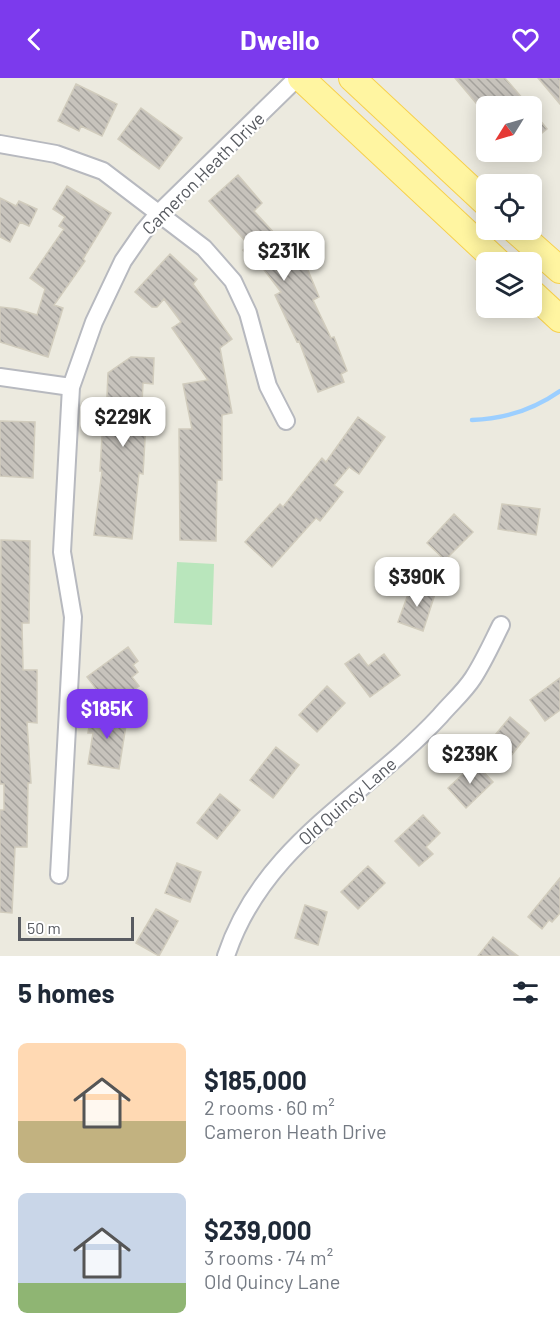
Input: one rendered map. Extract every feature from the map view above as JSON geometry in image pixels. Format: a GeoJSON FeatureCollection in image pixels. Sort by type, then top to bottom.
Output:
{"type":"FeatureCollection","features":[{"type":"Feature","properties":{"kind":"main road"},"geometry":{"type":"LineString","coordinates":[[299,78],[487,252]]}},
{"type":"Feature","properties":{"kind":"main road"},"geometry":{"type":"LineString","coordinates":[[352,78],[476,193]]}},
{"type":"Feature","properties":{"kind":"main road"},"geometry":{"type":"LineString","coordinates":[[527,240],[560,270]]}},
{"type":"Feature","properties":{"kind":"main road"},"geometry":{"type":"LineString","coordinates":[[542,302],[560,319]]}},
{"type":"Feature","properties":{"kind":"street","name":"Cameron Heath Drive"},"geometry":{"type":"LineString","coordinates":[[59,875],[73,617],[62,552],[71,387],[94,322],[123,261],[143,232],[159,213],[299,78]]}},
{"type":"Feature","properties":{"kind":"street"},"geometry":{"type":"LineString","coordinates":[[0,144],[57,154],[103,171],[204,248],[233,282],[248,313],[268,386],[285,422]]}},
{"type":"Feature","properties":{"kind":"street"},"geometry":{"type":"LineString","coordinates":[[0,376],[71,387]]}},
{"type":"Feature","properties":{"kind":"street","name":"Old Quincy Lane"},"geometry":{"type":"LineString","coordinates":[[226,956],[244,913],[261,885],[288,852],[424,733],[472,678],[490,649],[501,625]]}},
{"type":"Feature","properties":{"kind":"green space"},"geometry":{"type":"Polygon","coordinates":[[[177,562],[214,564],[212,625],[174,623],[177,562]]]}},
{"type":"Feature","properties":{"kind":"building"},"geometry":{"type":"Polygon","coordinates":[[[455,78],[505,78],[520,96],[476,96],[476,103],[455,78]]]}},
{"type":"Feature","properties":{"kind":"building"},"geometry":{"type":"Polygon","coordinates":[[[538,78],[560,78],[560,104],[538,78]]]}},
{"type":"Feature","properties":{"kind":"building"},"geometry":{"type":"Polygon","coordinates":[[[76,84],[117,104],[102,136],[81,126],[79,131],[58,121],[76,84]]]}},
{"type":"Feature","properties":{"kind":"building"},"geometry":{"type":"Polygon","coordinates":[[[141,108],[182,138],[159,169],[118,139],[141,108]]]}},
{"type":"Feature","properties":{"kind":"building"},"geometry":{"type":"Polygon","coordinates":[[[542,123],[547,129],[542,133],[542,123]]]}},
{"type":"Feature","properties":{"kind":"building"},"geometry":{"type":"Polygon","coordinates":[[[238,175],[262,203],[254,211],[276,235],[280,233],[307,268],[319,297],[313,300],[331,338],[334,337],[347,371],[341,374],[344,382],[318,392],[299,341],[297,342],[275,295],[281,292],[258,262],[255,265],[243,250],[249,245],[209,201],[238,175]]]}},
{"type":"Feature","properties":{"kind":"building"},"geometry":{"type":"Polygon","coordinates":[[[67,186],[111,213],[83,259],[85,261],[54,305],[63,308],[48,357],[0,342],[0,307],[37,315],[45,289],[30,278],[64,229],[59,226],[65,217],[53,209],[67,186]]]}},
{"type":"Feature","properties":{"kind":"building"},"geometry":{"type":"Polygon","coordinates":[[[0,198],[16,206],[19,201],[37,209],[29,226],[20,222],[10,242],[0,237],[0,198]]]}},
{"type":"Feature","properties":{"kind":"building"},"geometry":{"type":"Polygon","coordinates":[[[170,254],[197,279],[193,284],[232,339],[220,348],[232,413],[222,415],[222,480],[217,480],[216,541],[180,540],[179,429],[192,429],[183,384],[208,380],[172,328],[181,322],[164,299],[157,307],[152,307],[135,292],[170,254]]]}},
{"type":"Feature","properties":{"kind":"building"},"geometry":{"type":"Polygon","coordinates":[[[131,357],[154,358],[153,384],[143,383],[141,421],[146,422],[143,474],[139,473],[132,539],[94,535],[102,471],[100,471],[103,419],[106,419],[108,373],[131,357]]]}},
{"type":"Feature","properties":{"kind":"building"},"geometry":{"type":"Polygon","coordinates":[[[358,417],[385,437],[359,474],[349,467],[334,485],[343,492],[320,521],[316,518],[272,567],[245,542],[280,504],[283,507],[322,458],[326,462],[358,417]]]}},
{"type":"Feature","properties":{"kind":"building"},"geometry":{"type":"Polygon","coordinates":[[[0,421],[35,422],[33,478],[0,476],[0,421]]]}},
{"type":"Feature","properties":{"kind":"building"},"geometry":{"type":"Polygon","coordinates":[[[502,504],[540,509],[536,535],[498,529],[502,504]]]}},
{"type":"Feature","properties":{"kind":"building"},"geometry":{"type":"Polygon","coordinates":[[[454,514],[473,532],[445,560],[427,543],[454,514]]]}},
{"type":"Feature","properties":{"kind":"building"},"geometry":{"type":"Polygon","coordinates":[[[1,540],[30,541],[29,623],[22,623],[23,670],[37,670],[37,723],[27,722],[31,783],[28,783],[27,847],[15,847],[12,913],[0,912],[0,810],[4,810],[4,784],[0,784],[1,540]]]}},
{"type":"Feature","properties":{"kind":"building"},"geometry":{"type":"Polygon","coordinates":[[[411,586],[435,594],[423,631],[398,622],[411,586]]]}},
{"type":"Feature","properties":{"kind":"building"},"geometry":{"type":"Polygon","coordinates":[[[128,647],[138,661],[133,665],[138,672],[132,677],[139,686],[110,707],[87,677],[128,647]]]}},
{"type":"Feature","properties":{"kind":"building"},"geometry":{"type":"Polygon","coordinates":[[[359,654],[368,666],[384,654],[400,675],[370,697],[345,664],[359,654]]]}},
{"type":"Feature","properties":{"kind":"building"},"geometry":{"type":"Polygon","coordinates":[[[560,678],[560,710],[545,721],[530,700],[560,678]]]}},
{"type":"Feature","properties":{"kind":"building"},"geometry":{"type":"Polygon","coordinates":[[[327,686],[345,703],[317,732],[299,715],[327,686]]]}},
{"type":"Feature","properties":{"kind":"building"},"geometry":{"type":"Polygon","coordinates":[[[91,713],[127,719],[119,769],[88,764],[93,733],[88,733],[91,713]]]}},
{"type":"Feature","properties":{"kind":"building"},"geometry":{"type":"Polygon","coordinates":[[[510,717],[529,733],[506,762],[486,746],[510,717]]]}},
{"type":"Feature","properties":{"kind":"building"},"geometry":{"type":"Polygon","coordinates":[[[276,747],[299,765],[273,798],[250,780],[276,747]]]}},
{"type":"Feature","properties":{"kind":"building"},"geometry":{"type":"Polygon","coordinates":[[[475,763],[493,782],[466,808],[448,788],[475,763]]]}},
{"type":"Feature","properties":{"kind":"building"},"geometry":{"type":"Polygon","coordinates":[[[220,794],[240,810],[217,839],[197,823],[220,794]]]}},
{"type":"Feature","properties":{"kind":"building"},"geometry":{"type":"Polygon","coordinates":[[[423,815],[440,833],[426,847],[433,854],[419,866],[395,841],[423,815]]]}},
{"type":"Feature","properties":{"kind":"building"},"geometry":{"type":"Polygon","coordinates":[[[177,863],[201,872],[190,902],[165,893],[177,863]]]}},
{"type":"Feature","properties":{"kind":"building"},"geometry":{"type":"Polygon","coordinates":[[[368,866],[385,883],[358,909],[341,892],[368,866]]]}},
{"type":"Feature","properties":{"kind":"building"},"geometry":{"type":"Polygon","coordinates":[[[560,878],[560,913],[552,922],[549,920],[542,929],[528,917],[560,878]]]}},
{"type":"Feature","properties":{"kind":"building"},"geometry":{"type":"Polygon","coordinates":[[[305,905],[327,912],[318,945],[295,938],[305,905]]]}},
{"type":"Feature","properties":{"kind":"building"},"geometry":{"type":"Polygon","coordinates":[[[156,909],[178,921],[159,956],[136,943],[156,909]]]}},
{"type":"Feature","properties":{"kind":"building"},"geometry":{"type":"Polygon","coordinates":[[[493,937],[518,956],[478,956],[493,937]]]}},
{"type":"Feature","properties":{"kind":"waterway"},"geometry":{"type":"LineString","coordinates":[[472,420],[496,418],[518,412],[560,391]]}}]}
